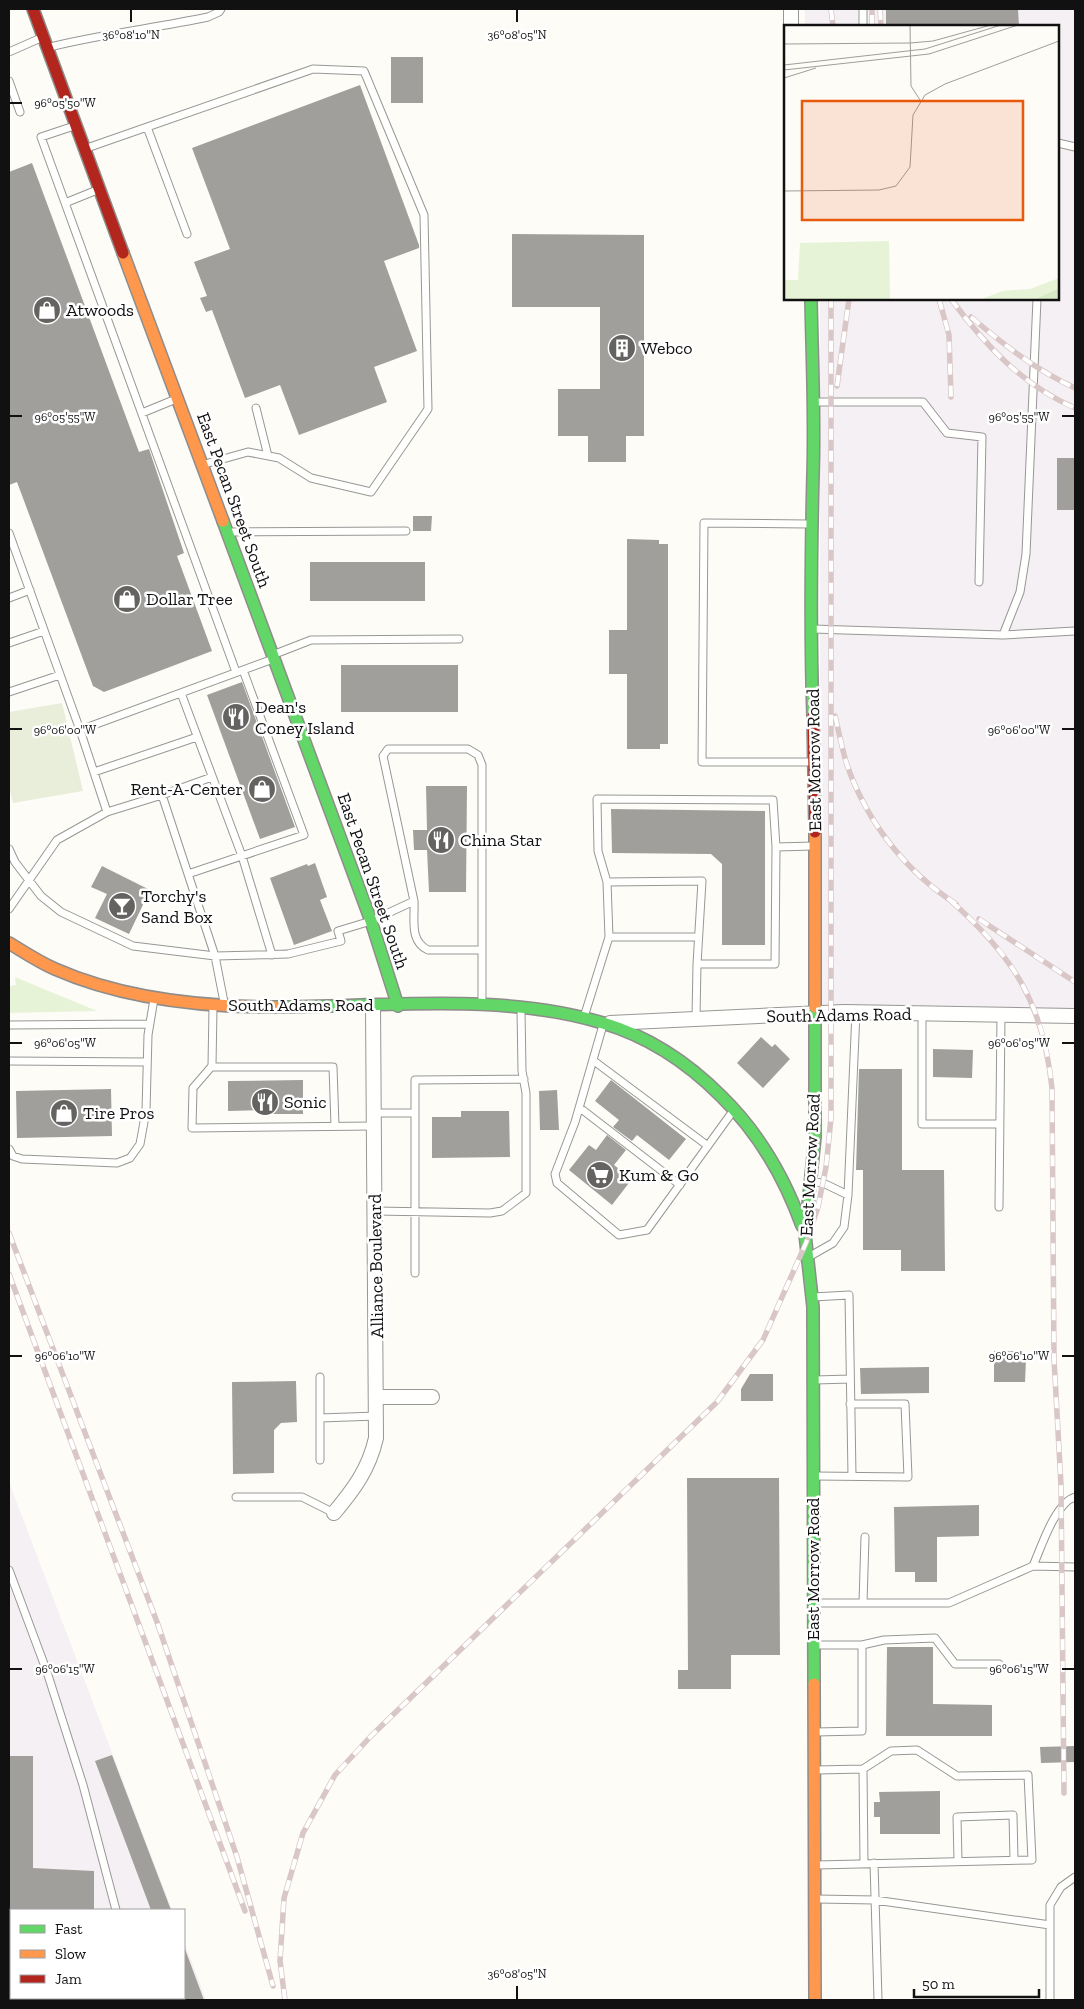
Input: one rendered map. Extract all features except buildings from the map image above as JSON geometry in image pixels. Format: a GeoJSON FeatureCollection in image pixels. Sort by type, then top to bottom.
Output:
{"type":"FeatureCollection","features":[{"type":"Feature","properties":{"kind":"street","name":"East Pecan Street South"},"geometry":{"type":"LineString","coordinates":[[33,9],[371,921],[398,1006]]}},
{"type":"Feature","properties":{"kind":"street"},"geometry":{"type":"LineString","coordinates":[[791,9],[791,25]]}},
{"type":"Feature","properties":{"kind":"street","name":"East Morrow Road"},"geometry":{"type":"LineString","coordinates":[[811,300],[813,473],[810,524],[810,630],[815,762],[815,1138],[804,1234],[809,1256],[812,1297],[815,2000]]}},
{"type":"Feature","properties":{"kind":"street","name":"South Adams Road"},"geometry":{"type":"LineString","coordinates":[[9,943],[66,974],[93,985],[154,998],[219,1005],[482,1005],[521,1007],[604,1023],[653,1046],[686,1066],[710,1084],[752,1127],[770,1152],[792,1193],[804,1234]]}},
{"type":"Feature","properties":{"kind":"street","name":"Alliance Boulevard"},"geometry":{"type":"LineString","coordinates":[[334,1513],[360,1481],[371,1459],[376,1438],[373,1006]]}},
{"type":"Feature","properties":{"kind":"street","name":"South Adams Road"},"geometry":{"type":"LineString","coordinates":[[604,1023],[696,1017],[856,1012],[1075,1016]]}},
{"type":"Feature","properties":{"kind":"street"},"geometry":{"type":"LineString","coordinates":[[377,1396],[432,1396]]}},
{"type":"Feature","properties":{"kind":"lane"},"geometry":{"type":"LineString","coordinates":[[9,52],[45,42],[128,33],[199,19],[219,12],[221,9]]}},
{"type":"Feature","properties":{"kind":"lane"},"geometry":{"type":"LineString","coordinates":[[863,9],[863,25]]}},
{"type":"Feature","properties":{"kind":"lane"},"geometry":{"type":"LineString","coordinates":[[85,149],[313,69],[364,72],[424,215],[428,409],[371,492],[311,478],[279,458],[248,452],[202,465]]}},
{"type":"Feature","properties":{"kind":"lane"},"geometry":{"type":"LineString","coordinates":[[9,80],[20,112]]}},
{"type":"Feature","properties":{"kind":"lane"},"geometry":{"type":"LineString","coordinates":[[76,125],[41,137],[142,413],[304,835],[188,874]]}},
{"type":"Feature","properties":{"kind":"lane"},"geometry":{"type":"LineString","coordinates":[[147,127],[188,234]]}},
{"type":"Feature","properties":{"kind":"lane"},"geometry":{"type":"LineString","coordinates":[[1059,144],[1075,146]]}},
{"type":"Feature","properties":{"kind":"lane"},"geometry":{"type":"LineString","coordinates":[[65,203],[100,189]]}},
{"type":"Feature","properties":{"kind":"lane"},"geometry":{"type":"LineString","coordinates":[[1003,635],[1020,592],[1026,554],[1037,300]]}},
{"type":"Feature","properties":{"kind":"lane"},"geometry":{"type":"LineString","coordinates":[[142,413],[178,399]]}},
{"type":"Feature","properties":{"kind":"lane"},"geometry":{"type":"LineString","coordinates":[[812,402],[923,402],[947,433],[982,437],[979,582]]}},
{"type":"Feature","properties":{"kind":"lane"},"geometry":{"type":"LineString","coordinates":[[256,408],[268,456]]}},
{"type":"Feature","properties":{"kind":"lane"},"geometry":{"type":"LineString","coordinates":[[810,524],[704,523],[702,762],[815,762]]}},
{"type":"Feature","properties":{"kind":"lane"},"geometry":{"type":"LineString","coordinates":[[227,532],[406,531]]}},
{"type":"Feature","properties":{"kind":"lane"},"geometry":{"type":"LineString","coordinates":[[9,532],[12,549],[30,590],[107,812]]}},
{"type":"Feature","properties":{"kind":"lane"},"geometry":{"type":"LineString","coordinates":[[9,598],[30,590]]}},
{"type":"Feature","properties":{"kind":"lane"},"geometry":{"type":"LineString","coordinates":[[810,630],[1003,635],[1075,631]]}},
{"type":"Feature","properties":{"kind":"lane"},"geometry":{"type":"LineString","coordinates":[[9,643],[44,631]]}},
{"type":"Feature","properties":{"kind":"lane"},"geometry":{"type":"LineString","coordinates":[[80,730],[240,671],[311,640],[459,639]]}},
{"type":"Feature","properties":{"kind":"lane"},"geometry":{"type":"LineString","coordinates":[[9,692],[60,675]]}},
{"type":"Feature","properties":{"kind":"lane"},"geometry":{"type":"LineString","coordinates":[[181,693],[242,856],[272,955]]}},
{"type":"Feature","properties":{"kind":"lane"},"geometry":{"type":"LineString","coordinates":[[94,772],[197,737]]}},
{"type":"Feature","properties":{"kind":"lane"},"geometry":{"type":"LineString","coordinates":[[480,950],[428,950],[420,946],[415,940],[414,901],[383,756],[388,749],[468,749],[478,755],[482,765],[480,950],[482,1005]]}},
{"type":"Feature","properties":{"kind":"lane"},"geometry":{"type":"LineString","coordinates":[[9,909],[57,840],[107,812],[162,795],[212,776]]}},
{"type":"Feature","properties":{"kind":"lane"},"geometry":{"type":"LineString","coordinates":[[162,795],[215,956],[219,1005],[211,1067],[193,1088],[192,1128],[335,1126],[414,1113]]}},
{"type":"Feature","properties":{"kind":"lane"},"geometry":{"type":"LineString","coordinates":[[584,1019],[609,937],[608,882],[598,851],[598,799],[773,800],[776,847],[774,964],[697,964]]}},
{"type":"Feature","properties":{"kind":"lane"},"geometry":{"type":"LineString","coordinates":[[776,847],[815,846]]}},
{"type":"Feature","properties":{"kind":"lane"},"geometry":{"type":"LineString","coordinates":[[9,849],[28,881],[41,896],[61,912],[133,946],[215,956],[288,954],[341,941],[338,931],[371,921],[414,901]]}},
{"type":"Feature","properties":{"kind":"lane"},"geometry":{"type":"LineString","coordinates":[[608,882],[702,881],[698,937],[696,1017]]}},
{"type":"Feature","properties":{"kind":"lane"},"geometry":{"type":"LineString","coordinates":[[609,937],[698,937]]}},
{"type":"Feature","properties":{"kind":"lane"},"geometry":{"type":"LineString","coordinates":[[9,1149],[13,1156],[22,1159],[117,1162],[130,1158],[140,1144],[146,1111],[149,1024],[154,998]]}},
{"type":"Feature","properties":{"kind":"lane"},"geometry":{"type":"LineString","coordinates":[[375,1211],[502,1212],[526,1193],[526,1093],[521,1007]]}},
{"type":"Feature","properties":{"kind":"lane"},"geometry":{"type":"LineString","coordinates":[[809,1256],[833,1243],[844,1226],[848,1195],[856,1012]]}},
{"type":"Feature","properties":{"kind":"lane"},"geometry":{"type":"LineString","coordinates":[[922,1014],[922,1124],[1000,1124]]}},
{"type":"Feature","properties":{"kind":"lane"},"geometry":{"type":"LineString","coordinates":[[999,1207],[1001,1015]]}},
{"type":"Feature","properties":{"kind":"lane"},"geometry":{"type":"LineString","coordinates":[[604,1023],[580,1108],[555,1174],[557,1184],[619,1235],[647,1230],[734,1109]]}},
{"type":"Feature","properties":{"kind":"lane"},"geometry":{"type":"LineString","coordinates":[[9,1024],[149,1024]]}},
{"type":"Feature","properties":{"kind":"lane"},"geometry":{"type":"LineString","coordinates":[[9,1061],[147,1062]]}},
{"type":"Feature","properties":{"kind":"lane"},"geometry":{"type":"LineString","coordinates":[[594,1061],[708,1146]]}},
{"type":"Feature","properties":{"kind":"lane"},"geometry":{"type":"LineString","coordinates":[[211,1067],[333,1067],[335,1126]]}},
{"type":"Feature","properties":{"kind":"lane"},"geometry":{"type":"LineString","coordinates":[[415,1273],[414,1080],[524,1079]]}},
{"type":"Feature","properties":{"kind":"lane"},"geometry":{"type":"LineString","coordinates":[[580,1108],[680,1185]]}},
{"type":"Feature","properties":{"kind":"lane"},"geometry":{"type":"LineString","coordinates":[[810,1182],[823,1183],[848,1195]]}},
{"type":"Feature","properties":{"kind":"lane"},"geometry":{"type":"LineString","coordinates":[[812,1297],[849,1295],[852,1476]]}},
{"type":"Feature","properties":{"kind":"lane"},"geometry":{"type":"LineString","coordinates":[[320,1377],[320,1460]]}},
{"type":"Feature","properties":{"kind":"lane"},"geometry":{"type":"LineString","coordinates":[[813,1380],[850,1379]]}},
{"type":"Feature","properties":{"kind":"lane"},"geometry":{"type":"LineString","coordinates":[[813,1476],[908,1477],[905,1404],[850,1404]]}},
{"type":"Feature","properties":{"kind":"lane"},"geometry":{"type":"LineString","coordinates":[[320,1418],[377,1416]]}},
{"type":"Feature","properties":{"kind":"lane"},"geometry":{"type":"LineString","coordinates":[[236,1497],[302,1497],[334,1513]]}},
{"type":"Feature","properties":{"kind":"lane"},"geometry":{"type":"LineString","coordinates":[[1033,1566],[1050,1523],[1070,1498],[1075,1497]]}},
{"type":"Feature","properties":{"kind":"lane"},"geometry":{"type":"LineString","coordinates":[[863,1603],[865,1537]]}},
{"type":"Feature","properties":{"kind":"lane"},"geometry":{"type":"LineString","coordinates":[[814,1603],[949,1603],[1033,1566],[1075,1568]]}},
{"type":"Feature","properties":{"kind":"lane"},"geometry":{"type":"LineString","coordinates":[[9,1570],[47,1672],[71,1747],[116,1909]]}},
{"type":"Feature","properties":{"kind":"lane"},"geometry":{"type":"LineString","coordinates":[[814,1645],[862,1645],[884,1640],[935,1638],[956,1664],[999,1664]]}},
{"type":"Feature","properties":{"kind":"lane"},"geometry":{"type":"LineString","coordinates":[[814,1732],[862,1731],[862,1645]]}},
{"type":"Feature","properties":{"kind":"lane"},"geometry":{"type":"LineString","coordinates":[[814,1770],[864,1769],[891,1750],[917,1750],[957,1776],[1028,1775],[1032,1860],[814,1865]]}},
{"type":"Feature","properties":{"kind":"lane"},"geometry":{"type":"LineString","coordinates":[[864,1769],[864,1864]]}},
{"type":"Feature","properties":{"kind":"lane"},"geometry":{"type":"LineString","coordinates":[[958,1861],[957,1817],[1013,1816],[1014,1860]]}},
{"type":"Feature","properties":{"kind":"lane"},"geometry":{"type":"LineString","coordinates":[[874,1863],[878,2000]]}},
{"type":"Feature","properties":{"kind":"lane"},"geometry":{"type":"LineString","coordinates":[[1050,2000],[1050,1905],[1060,1887],[1075,1876]]}},
{"type":"Feature","properties":{"kind":"lane"},"geometry":{"type":"LineString","coordinates":[[814,1899],[875,1900],[1050,1925]]}},
{"type":"Feature","properties":{"kind":"shaded area"},"geometry":{"type":"Polygon","coordinates":[[[805,9],[1075,9],[1075,1008],[820,1007],[820,300],[1059,300],[1059,25],[805,25],[805,9]]]}},
{"type":"Feature","properties":{"kind":"shaded area"},"geometry":{"type":"Polygon","coordinates":[[[9,1482],[172,1909],[10,1909],[10,1999],[185,1999],[185,1944],[206,2000],[9,2000],[9,1482]]]}},
{"type":"Feature","properties":{"kind":"green space"},"geometry":{"type":"Polygon","coordinates":[[[62,703],[83,791],[13,803],[9,787],[9,712],[62,703]]]}},
{"type":"Feature","properties":{"kind":"green space"},"geometry":{"type":"Polygon","coordinates":[[[15,977],[97,1011],[9,1013],[9,986],[16,985],[15,977]]]}},
{"type":"Feature","properties":{"kind":"railway"},"geometry":{"type":"LineString","coordinates":[[831,9],[833,25]]}},
{"type":"Feature","properties":{"kind":"railway"},"geometry":{"type":"LineString","coordinates":[[872,9],[872,25]]}},
{"type":"Feature","properties":{"kind":"railway"},"geometry":{"type":"LineString","coordinates":[[880,9],[881,25]]}},
{"type":"Feature","properties":{"kind":"railway"},"geometry":{"type":"LineString","coordinates":[[285,2000],[280,1961],[284,1898],[303,1833],[335,1775],[371,1736],[717,1402],[763,1340],[806,1243],[818,1207],[826,1167],[831,1118],[831,300]]}},
{"type":"Feature","properties":{"kind":"railway"},"geometry":{"type":"LineString","coordinates":[[837,386],[849,300]]}},
{"type":"Feature","properties":{"kind":"railway"},"geometry":{"type":"LineString","coordinates":[[939,300],[949,335],[951,397]]}},
{"type":"Feature","properties":{"kind":"railway"},"geometry":{"type":"LineString","coordinates":[[952,300],[977,332],[1006,362],[1038,388],[1075,408]]}},
{"type":"Feature","properties":{"kind":"railway"},"geometry":{"type":"LineString","coordinates":[[971,317],[1021,356],[1075,388]]}},
{"type":"Feature","properties":{"kind":"railway"},"geometry":{"type":"LineString","coordinates":[[835,716],[847,765],[855,786],[877,825],[904,861],[937,891],[956,904]]}},
{"type":"Feature","properties":{"kind":"railway"},"geometry":{"type":"LineString","coordinates":[[951,901],[992,942],[1022,984],[1033,1006],[1041,1031],[1048,1058],[1052,1088],[1054,1359],[1061,1485],[1064,1793]]}},
{"type":"Feature","properties":{"kind":"railway"},"geometry":{"type":"LineString","coordinates":[[979,919],[1075,982]]}},
{"type":"Feature","properties":{"kind":"railway"},"geometry":{"type":"LineString","coordinates":[[9,1233],[157,1622],[237,1857],[273,1986]]}},
{"type":"Feature","properties":{"kind":"railway"},"geometry":{"type":"LineString","coordinates":[[9,1274],[245,1911]]}},
{"type":"Feature","properties":{"kind":"traffic: fast"},"geometry":{"type":"LineString","coordinates":[[811,300],[814,430],[811,595],[813,716]]}},
{"type":"Feature","properties":{"kind":"traffic: fast"},"geometry":{"type":"LineString","coordinates":[[223,521],[371,921],[398,1006]]}},
{"type":"Feature","properties":{"kind":"traffic: fast"},"geometry":{"type":"LineString","coordinates":[[275,1007],[441,1003],[524,1007],[564,1013],[603,1023],[635,1035],[666,1052],[695,1072],[735,1110],[769,1156],[787,1190],[802,1226]]}},
{"type":"Feature","properties":{"kind":"traffic: fast"},"geometry":{"type":"LineString","coordinates":[[814,1684],[813,1307],[805,1234],[815,1137],[815,1007]]}},
{"type":"Feature","properties":{"kind":"traffic: slow"},"geometry":{"type":"LineString","coordinates":[[123,253],[223,521]]}},
{"type":"Feature","properties":{"kind":"traffic: slow"},"geometry":{"type":"LineString","coordinates":[[815,832],[815,1007]]}},
{"type":"Feature","properties":{"kind":"traffic: slow"},"geometry":{"type":"LineString","coordinates":[[9,943],[55,969],[108,988],[191,1003],[275,1007]]}},
{"type":"Feature","properties":{"kind":"traffic: slow"},"geometry":{"type":"LineString","coordinates":[[814,1684],[815,2000]]}},
{"type":"Feature","properties":{"kind":"traffic: jam"},"geometry":{"type":"LineString","coordinates":[[33,9],[123,253]]}},
{"type":"Feature","properties":{"kind":"traffic: jam"},"geometry":{"type":"LineString","coordinates":[[813,716],[815,832]]}},
{"type":"Feature","properties":{"kind":"place","name":"Atwoods"},"geometry":{"type":"Point","coordinates":[47,310]}},
{"type":"Feature","properties":{"kind":"place","name":"Webco"},"geometry":{"type":"Point","coordinates":[622,348]}},
{"type":"Feature","properties":{"kind":"place","name":"Dollar Tree"},"geometry":{"type":"Point","coordinates":[127,599]}},
{"type":"Feature","properties":{"kind":"place","name":"Dean's Coney Island"},"geometry":{"type":"Point","coordinates":[236,717]}},
{"type":"Feature","properties":{"kind":"place","name":"Rent-A-Center"},"geometry":{"type":"Point","coordinates":[262,789]}},
{"type":"Feature","properties":{"kind":"place","name":"China Star"},"geometry":{"type":"Point","coordinates":[441,840]}},
{"type":"Feature","properties":{"kind":"place","name":"Torchy's Sand Box"},"geometry":{"type":"Point","coordinates":[122,906]}},
{"type":"Feature","properties":{"kind":"place","name":"Sonic"},"geometry":{"type":"Point","coordinates":[265,1102]}},
{"type":"Feature","properties":{"kind":"place","name":"Tire Pros"},"geometry":{"type":"Point","coordinates":[64,1113]}},
{"type":"Feature","properties":{"kind":"place","name":"Kum & Go"},"geometry":{"type":"Point","coordinates":[600,1175]}}]}
